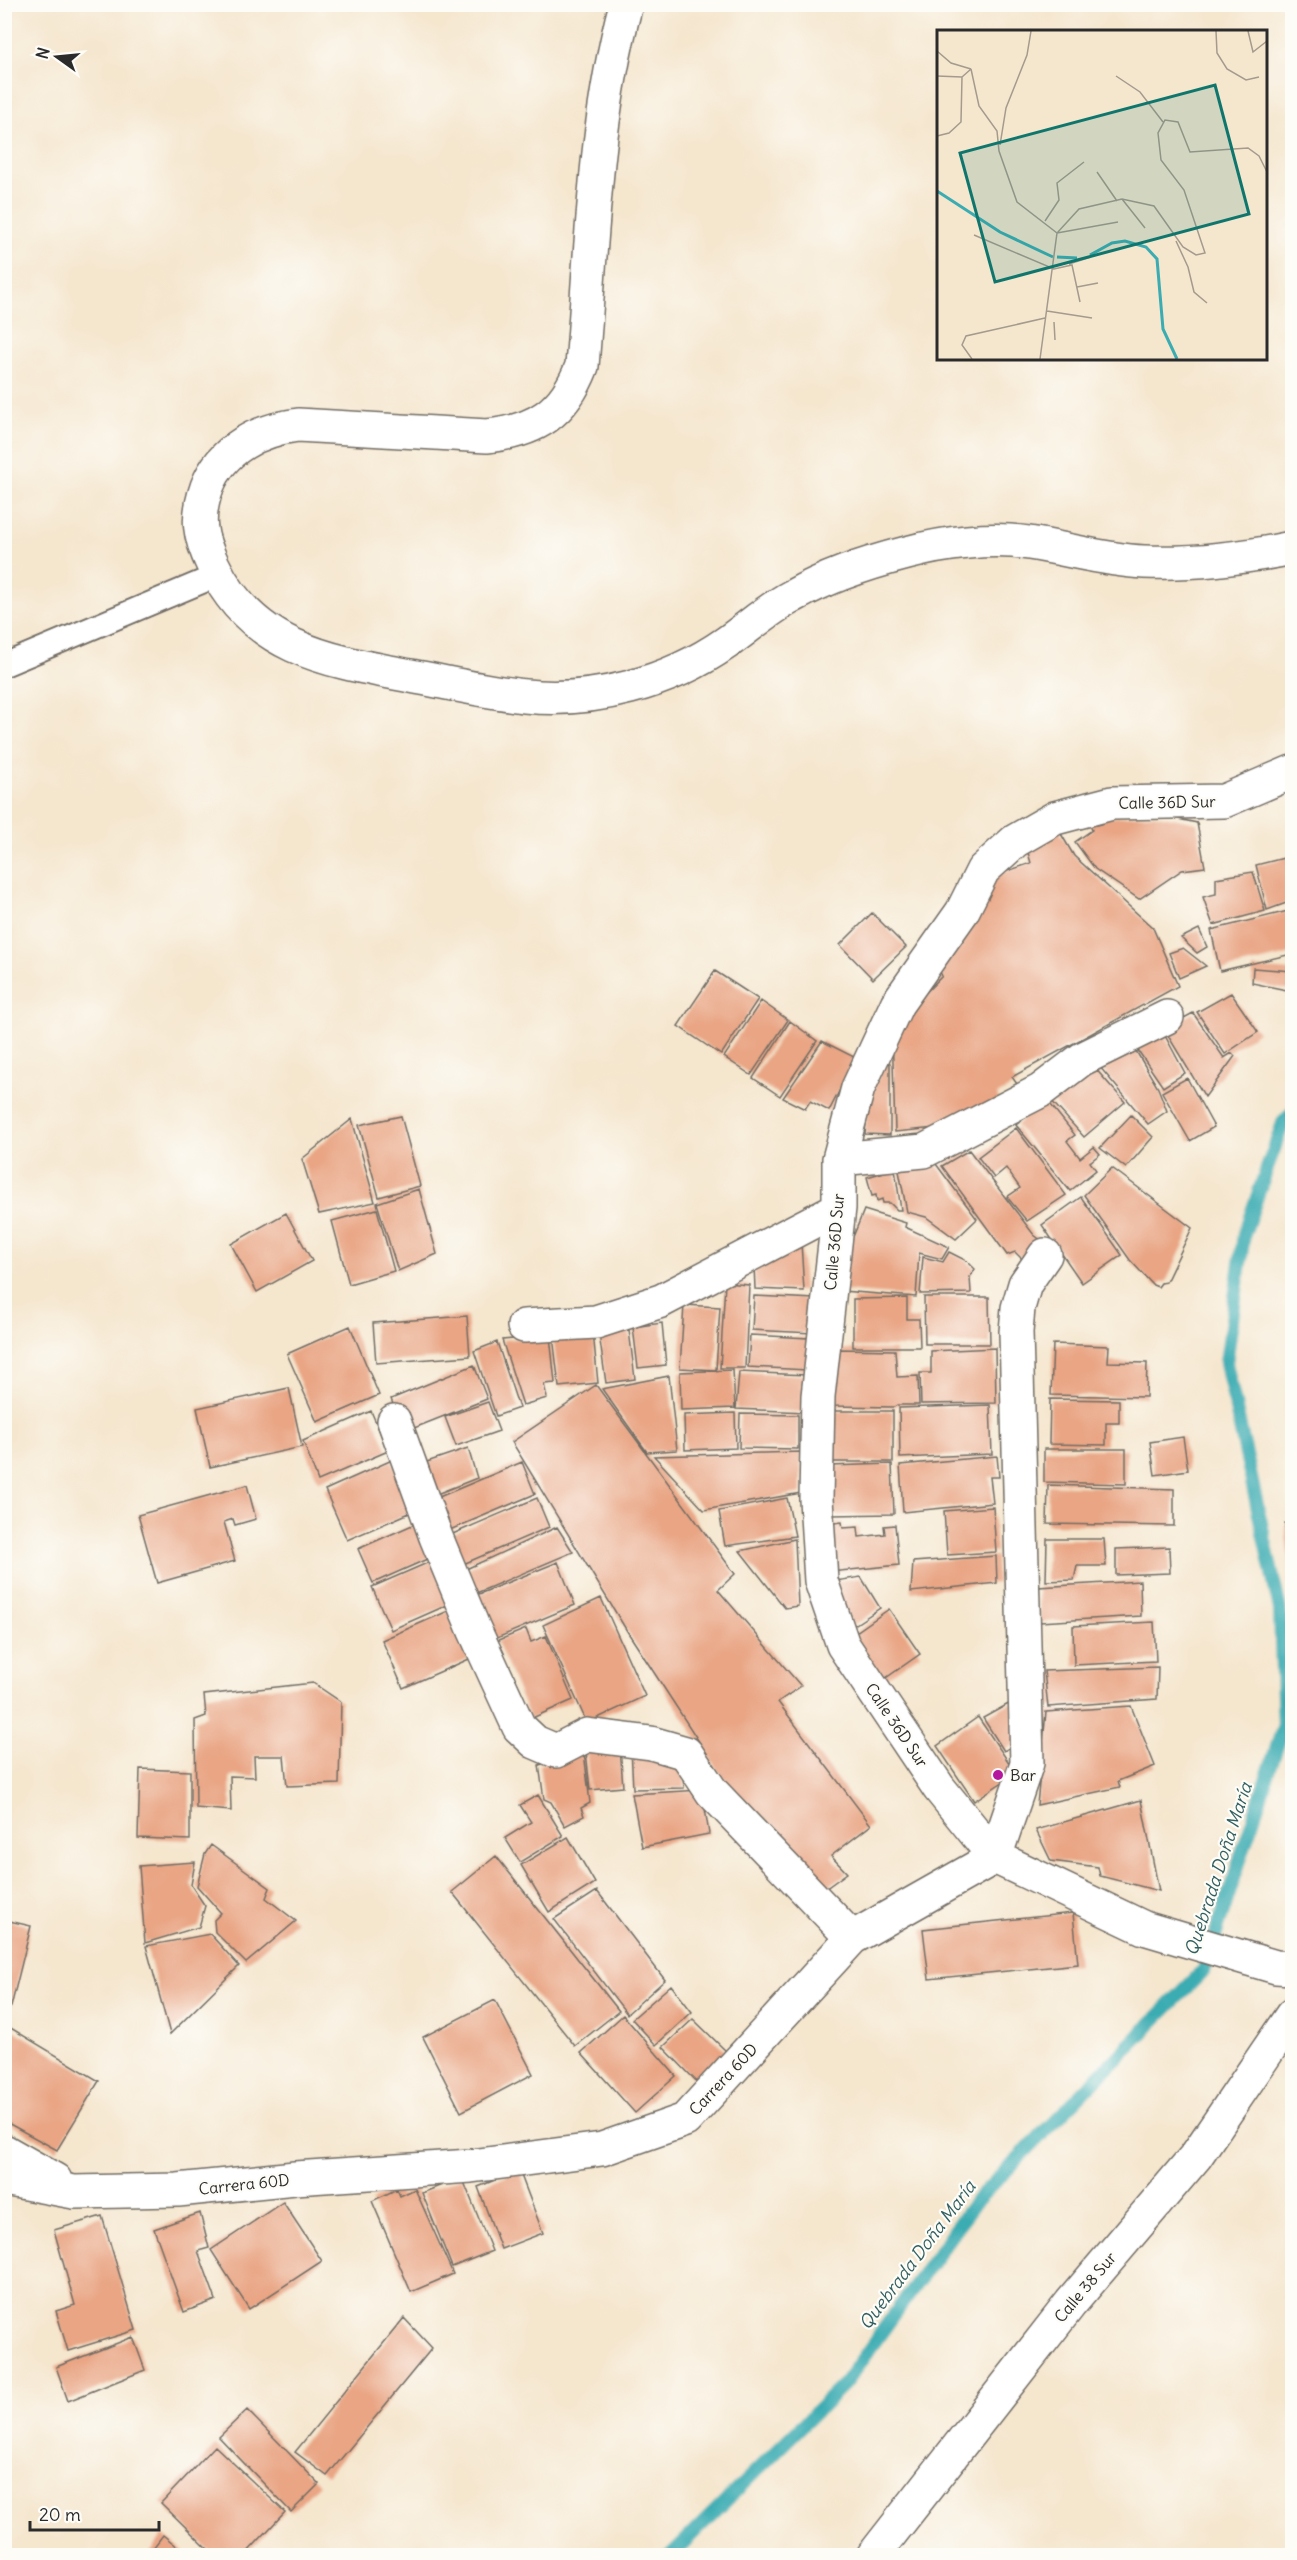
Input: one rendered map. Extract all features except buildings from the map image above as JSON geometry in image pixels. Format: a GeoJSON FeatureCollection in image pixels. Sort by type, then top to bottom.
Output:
{"type":"FeatureCollection","features":[{"type":"Feature","properties":{"kind":"street"},"geometry":{"type":"LineString","coordinates":[[626,4],[613,52],[603,114],[582,366],[565,400],[552,413],[532,426],[509,434],[487,436],[298,426],[276,428],[257,434],[239,446],[223,459],[210,479],[202,501],[199,524],[206,550],[218,575],[233,599],[255,621],[281,640],[309,654],[339,662],[487,690],[529,696],[571,697],[613,691],[654,680],[691,664],[726,643],[757,618],[793,596],[861,566],[912,551],[988,542],[1026,543],[1143,562],[1191,561],[1260,555],[1293,548]]}},
{"type":"Feature","properties":{"kind":"street","name":"Calle 36D Sur"},"geometry":{"type":"LineString","coordinates":[[995,1857],[939,1788],[843,1645],[821,1581],[816,1498],[818,1396],[839,1208],[839,1159],[858,1088],[897,1004],[962,912],[983,870],[1015,841],[1054,818],[1112,803],[1224,801],[1293,772]]}},
{"type":"Feature","properties":{"kind":"street"},"geometry":{"type":"LineString","coordinates":[[839,1159],[924,1151],[1040,1091],[1082,1059],[1167,1017]]}},
{"type":"Feature","properties":{"kind":"street"},"geometry":{"type":"LineString","coordinates":[[524,1326],[596,1322],[661,1301],[839,1208]]}},
{"type":"Feature","properties":{"kind":"street"},"geometry":{"type":"LineString","coordinates":[[1045,1254],[1025,1284],[1018,1308],[1016,1332],[1027,1763],[995,1857],[1144,1928],[1284,1967]]}},
{"type":"Feature","properties":{"kind":"street"},"geometry":{"type":"LineString","coordinates":[[394,1421],[436,1537],[474,1629],[519,1727],[535,1742],[556,1751],[587,1735],[669,1746],[686,1753],[712,1792],[852,1938]]}},
{"type":"Feature","properties":{"kind":"street","name":"Carrera 60D"},"geometry":{"type":"LineString","coordinates":[[4,2179],[74,2192],[178,2190],[296,2178],[471,2166],[602,2149],[685,2120],[852,1938],[995,1857]]}},
{"type":"Feature","properties":{"kind":"street","name":"Calle 38 Sur"},"geometry":{"type":"LineString","coordinates":[[873,2556],[1071,2303],[1196,2156],[1293,2015]]}},
{"type":"Feature","properties":{"kind":"street"},"geometry":{"type":"LineString","coordinates":[[4,2151],[74,2192]]}},
{"type":"Feature","properties":{"kind":"lane"},"geometry":{"type":"LineString","coordinates":[[4,665],[218,575]]}},
{"type":"Feature","properties":{"kind":"waterway","name":"Quebrada Doña María"},"geometry":{"type":"LineString","coordinates":[[670,2556],[845,2383],[975,2202],[1204,1970],[1284,1725],[1280,1610],[1226,1363],[1244,1234],[1283,1123],[1292,1113]]}},
{"type":"Feature","properties":{"kind":"place","name":"Bar"},"geometry":{"type":"Point","coordinates":[998,1775]}}]}
